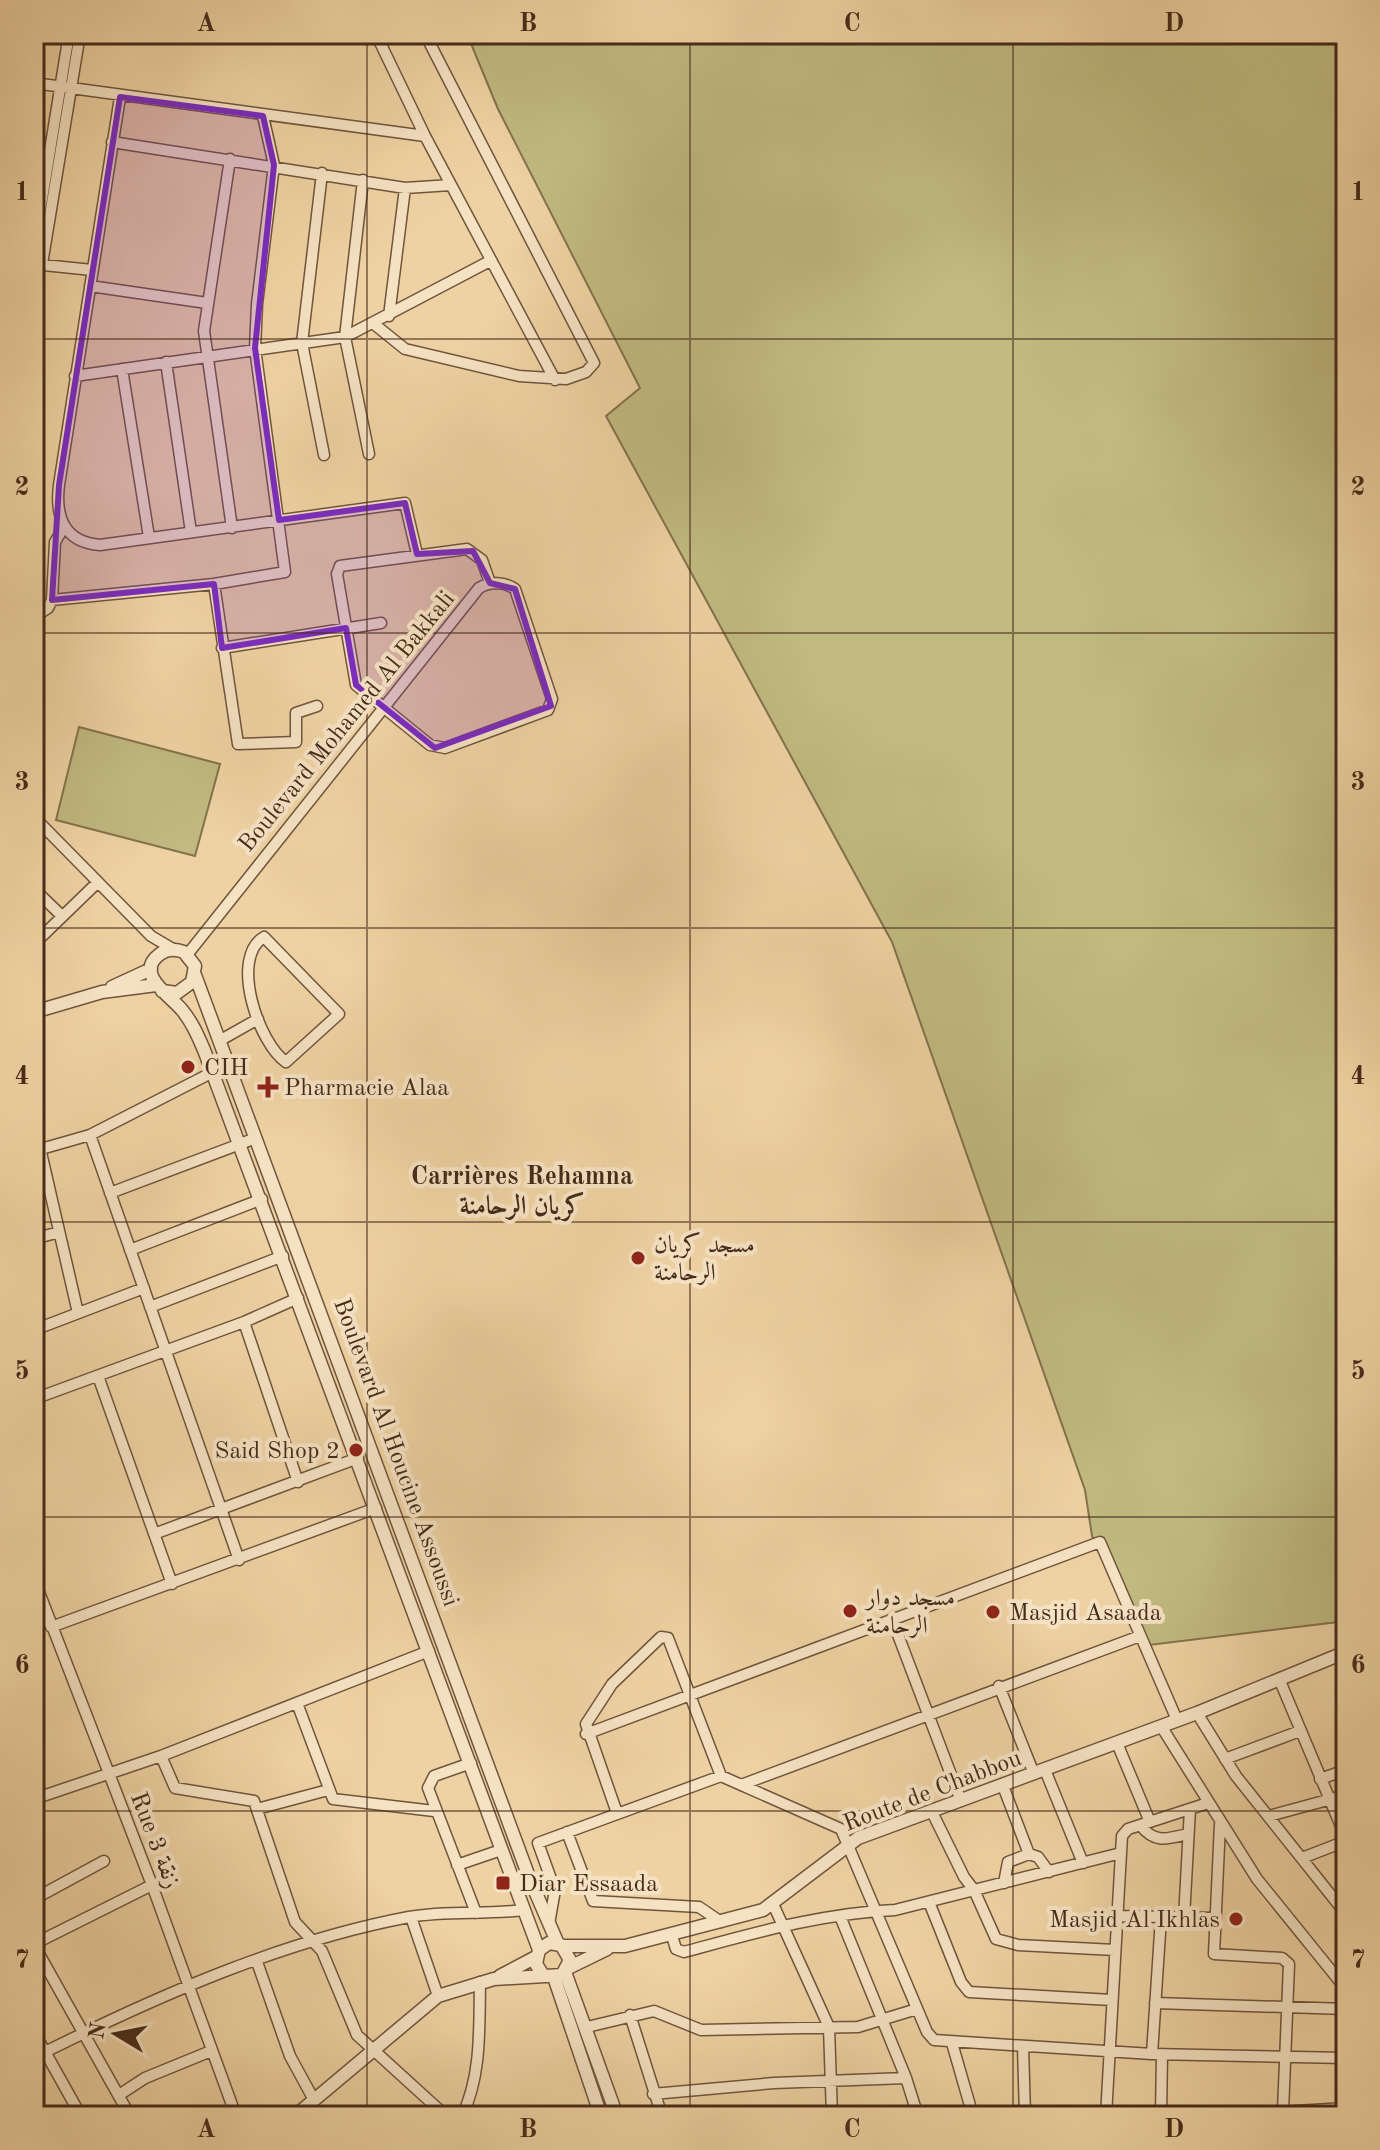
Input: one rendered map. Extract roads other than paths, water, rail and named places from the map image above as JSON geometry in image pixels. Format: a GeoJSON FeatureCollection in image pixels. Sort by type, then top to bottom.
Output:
{"type":"FeatureCollection","features":[{"type":"Feature","properties":{"kind":"street"},"geometry":{"type":"LineString","coordinates":[[69,34],[66,89],[38,264],[92,270]]}},
{"type":"Feature","properties":{"kind":"street"},"geometry":{"type":"LineString","coordinates":[[34,248],[80,34]]}},
{"type":"Feature","properties":{"kind":"street"},"geometry":{"type":"LineString","coordinates":[[376,34],[425,136],[555,380]]}},
{"type":"Feature","properties":{"kind":"street"},"geometry":{"type":"LineString","coordinates":[[374,324],[393,342],[416,353],[555,380],[577,376],[592,368],[592,353],[425,34]]}},
{"type":"Feature","properties":{"kind":"street"},"geometry":{"type":"LineString","coordinates":[[34,83],[425,136]]}},
{"type":"Feature","properties":{"kind":"street"},"geometry":{"type":"LineString","coordinates":[[120,97],[57,501],[64,527],[76,539],[91,544],[405,503],[417,554]]}},
{"type":"Feature","properties":{"kind":"street"},"geometry":{"type":"LineString","coordinates":[[34,617],[52,600],[214,584],[285,572],[255,348],[257,304],[274,165],[271,140],[263,116]]}},
{"type":"Feature","properties":{"kind":"street"},"geometry":{"type":"LineString","coordinates":[[112,142],[274,165],[405,188],[451,185]]}},
{"type":"Feature","properties":{"kind":"street"},"geometry":{"type":"LineString","coordinates":[[230,159],[207,303],[207,356],[232,528]]}},
{"type":"Feature","properties":{"kind":"street"},"geometry":{"type":"LineString","coordinates":[[322,173],[302,343],[324,455]]}},
{"type":"Feature","properties":{"kind":"street"},"geometry":{"type":"LineString","coordinates":[[363,180],[345,337],[369,454]]}},
{"type":"Feature","properties":{"kind":"street"},"geometry":{"type":"LineString","coordinates":[[389,316],[405,188]]}},
{"type":"Feature","properties":{"kind":"street"},"geometry":{"type":"LineString","coordinates":[[75,376],[345,337],[490,261]]}},
{"type":"Feature","properties":{"kind":"street"},"geometry":{"type":"LineString","coordinates":[[90,286],[207,303]]}},
{"type":"Feature","properties":{"kind":"street"},"geometry":{"type":"LineString","coordinates":[[166,362],[191,532]]}},
{"type":"Feature","properties":{"kind":"street"},"geometry":{"type":"LineString","coordinates":[[122,369],[149,537]]}},
{"type":"Feature","properties":{"kind":"street"},"geometry":{"type":"LineString","coordinates":[[52,600],[55,542],[64,527]]}},
{"type":"Feature","properties":{"kind":"street"},"geometry":{"type":"LineString","coordinates":[[382,709],[356,685],[337,574],[340,566],[461,549],[473,551],[482,560],[490,583]]}},
{"type":"Feature","properties":{"kind":"street","name":"Boulevard Mohamed Al Bakkali"},"geometry":{"type":"LineString","coordinates":[[187,955],[382,709],[479,588],[490,583],[515,589],[552,699],[548,710],[440,748],[430,745],[382,709]]}},
{"type":"Feature","properties":{"kind":"street"},"geometry":{"type":"LineString","coordinates":[[214,584],[238,744],[296,742],[296,713],[317,706]]}},
{"type":"Feature","properties":{"kind":"street"},"geometry":{"type":"LineString","coordinates":[[222,648],[381,623]]}},
{"type":"Feature","properties":{"kind":"street"},"geometry":{"type":"LineString","coordinates":[[34,817],[151,936],[187,955],[195,975],[190,986],[181,992],[159,988],[102,992],[34,1012]]}},
{"type":"Feature","properties":{"kind":"street"},"geometry":{"type":"LineString","coordinates":[[34,944],[98,882]]}},
{"type":"Feature","properties":{"kind":"street"},"geometry":{"type":"LineString","coordinates":[[34,889],[62,916]]}},
{"type":"Feature","properties":{"kind":"street"},"geometry":{"type":"LineString","coordinates":[[151,936],[159,988]]}},
{"type":"Feature","properties":{"kind":"street"},"geometry":{"type":"LineString","coordinates":[[264,937],[339,1014],[286,1062],[258,1019],[248,994],[252,951],[264,937]]}},
{"type":"Feature","properties":{"kind":"street"},"geometry":{"type":"LineString","coordinates":[[102,992],[153,964],[173,949]]}},
{"type":"Feature","properties":{"kind":"street","name":"Boulevard Al Houcine Assoussi"},"geometry":{"type":"LineString","coordinates":[[195,975],[549,1924],[561,1945]]}},
{"type":"Feature","properties":{"kind":"street","name":"Boulevard Al Houcine Assoussi"},"geometry":{"type":"LineString","coordinates":[[159,988],[193,1025],[213,1072],[471,1763],[537,1954]]}},
{"type":"Feature","properties":{"kind":"street"},"geometry":{"type":"LineString","coordinates":[[219,1041],[258,1019]]}},
{"type":"Feature","properties":{"kind":"street"},"geometry":{"type":"LineString","coordinates":[[37,1151],[90,1135],[213,1072]]}},
{"type":"Feature","properties":{"kind":"street"},"geometry":{"type":"LineString","coordinates":[[34,1122],[37,1151],[78,1313]]}},
{"type":"Feature","properties":{"kind":"street"},"geometry":{"type":"LineString","coordinates":[[90,1135],[239,1560]]}},
{"type":"Feature","properties":{"kind":"street"},"geometry":{"type":"LineString","coordinates":[[110,1193],[256,1138]]}},
{"type":"Feature","properties":{"kind":"street"},"geometry":{"type":"LineString","coordinates":[[130,1250],[262,1199]]}},
{"type":"Feature","properties":{"kind":"street"},"geometry":{"type":"LineString","coordinates":[[34,1239],[59,1232]]}},
{"type":"Feature","properties":{"kind":"street"},"geometry":{"type":"LineString","coordinates":[[150,1307],[283,1256]]}},
{"type":"Feature","properties":{"kind":"street"},"geometry":{"type":"LineString","coordinates":[[34,1330],[144,1288]]}},
{"type":"Feature","properties":{"kind":"street"},"geometry":{"type":"LineString","coordinates":[[34,1399],[244,1322],[298,1298]]}},
{"type":"Feature","properties":{"kind":"street"},"geometry":{"type":"LineString","coordinates":[[244,1322],[298,1482]]}},
{"type":"Feature","properties":{"kind":"street"},"geometry":{"type":"LineString","coordinates":[[98,1376],[172,1584]]}},
{"type":"Feature","properties":{"kind":"street"},"geometry":{"type":"LineString","coordinates":[[154,1534],[358,1458]]}},
{"type":"Feature","properties":{"kind":"street"},"geometry":{"type":"LineString","coordinates":[[34,1625],[50,1623],[172,1584],[376,1508]]}},
{"type":"Feature","properties":{"kind":"street"},"geometry":{"type":"LineString","coordinates":[[586,1734],[1100,1542],[1177,1720]]}},
{"type":"Feature","properties":{"kind":"street","name":"Rue 3 زنقة"},"geometry":{"type":"LineString","coordinates":[[34,1579],[152,1885],[236,2116]]}},
{"type":"Feature","properties":{"kind":"street"},"geometry":{"type":"LineString","coordinates":[[892,1619],[961,1801]]}},
{"type":"Feature","properties":{"kind":"street"},"geometry":{"type":"LineString","coordinates":[[617,1813],[586,1734],[587,1720],[597,1703],[641,1653],[662,1636],[668,1638],[721,1776]]}},
{"type":"Feature","properties":{"kind":"street"},"geometry":{"type":"LineString","coordinates":[[741,1785],[999,1686],[1140,1636]]}},
{"type":"Feature","properties":{"kind":"street"},"geometry":{"type":"LineString","coordinates":[[34,1799],[161,1756],[429,1651]]}},
{"type":"Feature","properties":{"kind":"street","name":"Route de Chabbou"},"geometry":{"type":"LineString","coordinates":[[561,1945],[610,1948],[672,1936],[773,1904],[849,1843],[1197,1713],[1346,1652]]}},
{"type":"Feature","properties":{"kind":"street"},"geometry":{"type":"LineString","coordinates":[[1280,1681],[1346,1839],[1302,1858]]}},
{"type":"Feature","properties":{"kind":"street"},"geometry":{"type":"LineString","coordinates":[[999,1686],[1083,1863]]}},
{"type":"Feature","properties":{"kind":"street"},"geometry":{"type":"LineString","coordinates":[[297,1703],[333,1799],[434,1811]]}},
{"type":"Feature","properties":{"kind":"street"},"geometry":{"type":"LineString","coordinates":[[1197,1713],[1225,1759],[1346,1914]]}},
{"type":"Feature","properties":{"kind":"street"},"geometry":{"type":"LineString","coordinates":[[1161,1726],[1257,1879],[1346,1989]]}},
{"type":"Feature","properties":{"kind":"street"},"geometry":{"type":"LineString","coordinates":[[1225,1759],[1300,1731]]}},
{"type":"Feature","properties":{"kind":"street"},"geometry":{"type":"LineString","coordinates":[[1117,1743],[1148,1836],[1158,1840],[1188,1834]]}},
{"type":"Feature","properties":{"kind":"street"},"geometry":{"type":"LineString","coordinates":[[161,1756],[175,1788],[249,1798],[257,1809],[295,1922],[307,1937],[316,1942],[347,2017],[371,2051],[446,2116]]}},
{"type":"Feature","properties":{"kind":"street"},"geometry":{"type":"LineString","coordinates":[[471,1763],[431,1778],[428,1788],[434,1811],[476,1913]]}},
{"type":"Feature","properties":{"kind":"street"},"geometry":{"type":"LineString","coordinates":[[1320,1779],[1346,1770]]}},
{"type":"Feature","properties":{"kind":"street"},"geometry":{"type":"LineString","coordinates":[[549,1924],[555,1890],[538,1843],[721,1776],[837,1826],[849,1843],[931,2038],[952,2043],[1157,2054],[1346,2058]]}},
{"type":"Feature","properties":{"kind":"street"},"geometry":{"type":"LineString","coordinates":[[1003,1786],[1029,1854]]}},
{"type":"Feature","properties":{"kind":"street"},"geometry":{"type":"LineString","coordinates":[[257,1809],[328,1790]]}},
{"type":"Feature","properties":{"kind":"street"},"geometry":{"type":"LineString","coordinates":[[1269,1816],[1346,1795]]}},
{"type":"Feature","properties":{"kind":"street"},"geometry":{"type":"LineString","coordinates":[[1106,2116],[1124,1832],[1208,1803]]}},
{"type":"Feature","properties":{"kind":"street"},"geometry":{"type":"LineString","coordinates":[[1184,1918],[1190,1809]]}},
{"type":"Feature","properties":{"kind":"street"},"geometry":{"type":"LineString","coordinates":[[932,1812],[960,1870],[974,1890],[993,1935],[1001,1942],[1115,1950]]}},
{"type":"Feature","properties":{"kind":"street"},"geometry":{"type":"LineString","coordinates":[[1220,1824],[1213,1918],[1216,1955],[1287,1959],[1283,2111]]}},
{"type":"Feature","properties":{"kind":"street"},"geometry":{"type":"LineString","coordinates":[[567,1832],[593,1901],[699,1907],[721,1922]]}},
{"type":"Feature","properties":{"kind":"street"},"geometry":{"type":"LineString","coordinates":[[457,1865],[501,1850]]}},
{"type":"Feature","properties":{"kind":"street"},"geometry":{"type":"LineString","coordinates":[[672,1936],[676,1949],[682,1952],[783,1925],[876,1909],[895,1910],[1121,1853]]}},
{"type":"Feature","properties":{"kind":"street"},"geometry":{"type":"LineString","coordinates":[[1004,1883],[1008,1862],[1029,1854],[1042,1859],[1049,1872]]}},
{"type":"Feature","properties":{"kind":"street"},"geometry":{"type":"LineString","coordinates":[[34,1899],[104,1861]]}},
{"type":"Feature","properties":{"kind":"street"},"geometry":{"type":"LineString","coordinates":[[130,2116],[100,2069],[84,2032],[34,1944],[152,1885]]}},
{"type":"Feature","properties":{"kind":"street"},"geometry":{"type":"LineString","coordinates":[[929,1902],[961,1982],[969,1992],[1112,2000]]}},
{"type":"Feature","properties":{"kind":"street"},"geometry":{"type":"LineString","coordinates":[[773,1904],[829,2027],[832,2116]]}},
{"type":"Feature","properties":{"kind":"street"},"geometry":{"type":"LineString","coordinates":[[45,2052],[188,1986],[316,1942],[411,1917],[524,1910]]}},
{"type":"Feature","properties":{"kind":"street"},"geometry":{"type":"LineString","coordinates":[[840,1916],[906,2078],[918,2116]]}},
{"type":"Feature","properties":{"kind":"street"},"geometry":{"type":"LineString","coordinates":[[1117,1916],[1213,1918]]}},
{"type":"Feature","properties":{"kind":"street"},"geometry":{"type":"LineString","coordinates":[[411,1917],[438,1996]]}},
{"type":"Feature","properties":{"kind":"street"},"geometry":{"type":"LineString","coordinates":[[1161,1918],[1155,2003],[1161,2116]]}},
{"type":"Feature","properties":{"kind":"street"},"geometry":{"type":"LineString","coordinates":[[558,1973],[570,1956],[561,1945],[549,1943],[537,1954],[537,1967],[558,1973],[587,2027],[617,2116]]}},
{"type":"Feature","properties":{"kind":"street","name":"Route de Chabbou"},"geometry":{"type":"LineString","coordinates":[[295,2116],[438,1996],[494,1979],[558,1973],[610,1948]]}},
{"type":"Feature","properties":{"kind":"street","name":"Route de Chabbou"},"geometry":{"type":"LineString","coordinates":[[494,1979],[537,1954]]}},
{"type":"Feature","properties":{"kind":"street"},"geometry":{"type":"LineString","coordinates":[[257,1962],[290,2056],[314,2100]]}},
{"type":"Feature","properties":{"kind":"street"},"geometry":{"type":"LineString","coordinates":[[558,1973],[601,2116]]}},
{"type":"Feature","properties":{"kind":"street"},"geometry":{"type":"LineString","coordinates":[[462,2116],[471,2092],[478,2055],[480,1982]]}},
{"type":"Feature","properties":{"kind":"street"},"geometry":{"type":"LineString","coordinates":[[1155,2003],[1346,2009]]}},
{"type":"Feature","properties":{"kind":"street"},"geometry":{"type":"LineString","coordinates":[[587,2027],[630,2015],[660,2012],[701,2030],[829,2027],[883,2021],[917,2009]]}},
{"type":"Feature","properties":{"kind":"street"},"geometry":{"type":"LineString","coordinates":[[630,2015],[662,2116]]}},
{"type":"Feature","properties":{"kind":"street"},"geometry":{"type":"LineString","coordinates":[[34,2032],[81,2116]]}},
{"type":"Feature","properties":{"kind":"street"},"geometry":{"type":"LineString","coordinates":[[952,2043],[973,2116]]}},
{"type":"Feature","properties":{"kind":"street"},"geometry":{"type":"LineString","coordinates":[[1023,2046],[1025,2116]]}},
{"type":"Feature","properties":{"kind":"street"},"geometry":{"type":"LineString","coordinates":[[119,2095],[145,2078],[211,2051]]}},
{"type":"Feature","properties":{"kind":"street"},"geometry":{"type":"LineString","coordinates":[[653,2094],[762,2083],[906,2078]]}},
{"type":"Feature","properties":{"kind":"street"},"geometry":{"type":"LineString","coordinates":[[1208,2116],[1346,2108]]}},
{"type":"Feature","properties":{"kind":"place","name":"CIH"},"geometry":{"type":"Point","coordinates":[188,1067]}},
{"type":"Feature","properties":{"kind":"place","name":"Pharmacie Alaa"},"geometry":{"type":"Point","coordinates":[268,1087]}},
{"type":"Feature","properties":{"kind":"place","name":"مسجد كريان الرحامنة"},"geometry":{"type":"Point","coordinates":[638,1258]}},
{"type":"Feature","properties":{"kind":"place","name":"Said Shop 2"},"geometry":{"type":"Point","coordinates":[356,1450]}},
{"type":"Feature","properties":{"kind":"place","name":"مسجد دوار الرحامنة"},"geometry":{"type":"Point","coordinates":[850,1611]}},
{"type":"Feature","properties":{"kind":"place","name":"Masjid Asaada"},"geometry":{"type":"Point","coordinates":[993,1612]}},
{"type":"Feature","properties":{"kind":"place","name":"Diar Essaada"},"geometry":{"type":"Point","coordinates":[503,1883]}},
{"type":"Feature","properties":{"kind":"place","name":"Masjid Al Ikhlas"},"geometry":{"type":"Point","coordinates":[1236,1919]}},
{"type":"Feature","properties":{"kind":"district","name":"Carrières Rehamna كريان الرحامنة"},"geometry":{"type":"Point","coordinates":[522,1190]}}]}
